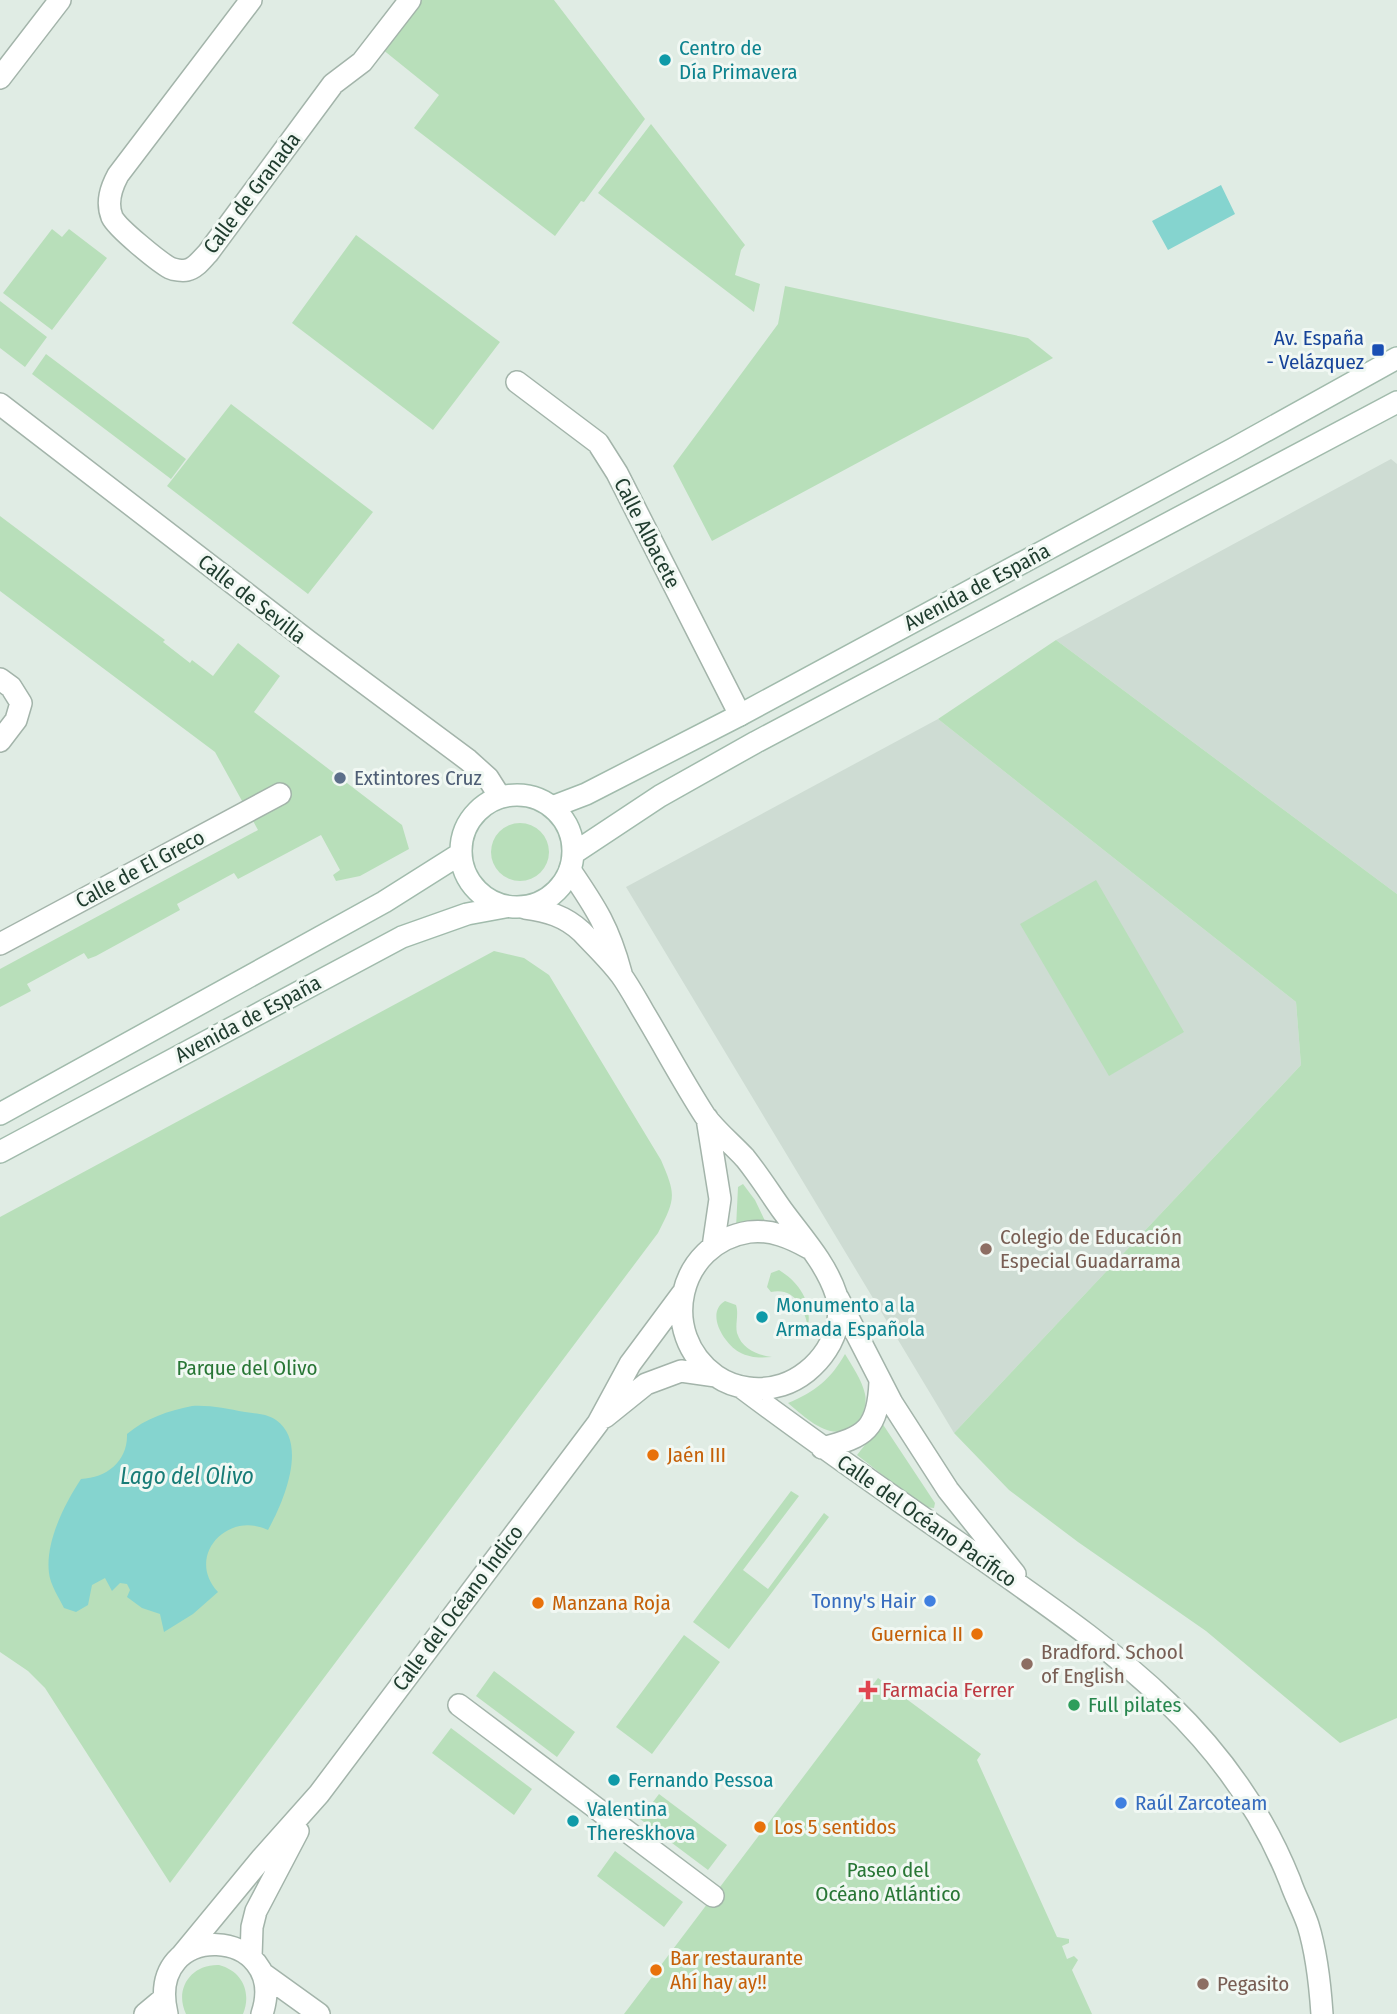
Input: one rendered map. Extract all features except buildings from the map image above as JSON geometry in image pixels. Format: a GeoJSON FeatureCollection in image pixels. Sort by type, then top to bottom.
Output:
{"type":"FeatureCollection","features":[{"type":"Feature","properties":{"kind":"street","name":"Calle de Granada"},"geometry":{"type":"LineString","coordinates":[[251,0],[118,175],[111,189],[111,216],[119,228],[171,268],[186,270],[197,265],[208,253],[333,84],[362,62],[410,0]]}},
{"type":"Feature","properties":{"kind":"street"},"geometry":{"type":"LineString","coordinates":[[0,78],[50,3]]}},
{"type":"Feature","properties":{"kind":"street","name":"Avenida de España"},"geometry":{"type":"LineString","coordinates":[[552,807],[586,794],[740,715],[1397,358]]}},
{"type":"Feature","properties":{"kind":"street","name":"Calle Albacete"},"geometry":{"type":"LineString","coordinates":[[517,382],[598,443],[618,473],[740,715]]}},
{"type":"Feature","properties":{"kind":"street","name":"Avenida de España"},"geometry":{"type":"LineString","coordinates":[[572,862],[660,796],[756,742],[1397,402]]}},
{"type":"Feature","properties":{"kind":"street","name":"Calle de Sevilla"},"geometry":{"type":"LineString","coordinates":[[0,404],[307,641],[468,760],[488,778],[500,797]]}},
{"type":"Feature","properties":{"kind":"street"},"geometry":{"type":"LineString","coordinates":[[0,679],[11,687],[21,703],[16,720],[0,741]]}},
{"type":"Feature","properties":{"kind":"street","name":"Calle de El Greco"},"geometry":{"type":"LineString","coordinates":[[0,944],[280,794]]}},
{"type":"Feature","properties":{"kind":"street"},"geometry":{"type":"LineString","coordinates":[[621,975],[612,939],[572,862],[569,827],[552,807],[537,798],[518,794],[500,797],[478,809],[464,830],[460,854],[466,878],[482,897],[515,907],[545,910],[571,923],[621,975],[707,1118],[746,1160],[809,1248],[836,1296],[836,1326],[832,1339],[814,1365],[804,1374],[778,1386],[752,1389],[716,1376],[702,1364],[687,1342],[681,1314],[683,1292],[689,1275],[699,1260],[713,1247],[729,1238],[749,1232],[793,1239],[809,1248]]}},
{"type":"Feature","properties":{"kind":"street","name":"Avenida de España"},"geometry":{"type":"LineString","coordinates":[[0,1114],[384,902],[460,854]]}},
{"type":"Feature","properties":{"kind":"street"},"geometry":{"type":"LineString","coordinates":[[515,907],[544,901],[560,888],[572,862]]}},
{"type":"Feature","properties":{"kind":"street","name":"Avenida de España"},"geometry":{"type":"LineString","coordinates":[[0,1152],[402,937],[467,914],[515,907]]}},
{"type":"Feature","properties":{"kind":"street"},"geometry":{"type":"LineString","coordinates":[[707,1118],[720,1199],[713,1247]]}},
{"type":"Feature","properties":{"kind":"street","name":"Calle del Océano Pacífico"},"geometry":{"type":"LineString","coordinates":[[830,1282],[892,1404],[948,1490],[1031,1594]]}},
{"type":"Feature","properties":{"kind":"street","name":"Calle del Océano Índico"},"geometry":{"type":"LineString","coordinates":[[165,2007],[165,1983],[171,1967],[319,1794],[598,1423],[630,1364],[683,1292]]}},
{"type":"Feature","properties":{"kind":"street","name":"Calle del Océano Índico"},"geometry":{"type":"LineString","coordinates":[[598,1423],[646,1384],[681,1371],[716,1376]]}},
{"type":"Feature","properties":{"kind":"street","name":"Calle del Océano Pacífico"},"geometry":{"type":"LineString","coordinates":[[822,1448],[852,1441],[867,1429],[879,1408],[880,1380]]}},
{"type":"Feature","properties":{"kind":"street","name":"Calle del Océano Pacífico"},"geometry":{"type":"LineString","coordinates":[[739,1386],[822,1448],[1110,1651],[1188,1721],[1247,1796],[1279,1854],[1308,1926],[1319,1976],[1321,2014]]}},
{"type":"Feature","properties":{"kind":"street"},"geometry":{"type":"LineString","coordinates":[[459,1705],[713,1896]]}},
{"type":"Feature","properties":{"kind":"street","name":"Calle del Océano Índico"},"geometry":{"type":"LineString","coordinates":[[262,2014],[266,2004],[266,1988],[256,1965],[252,1927],[258,1904],[319,1794]]}},
{"type":"Feature","properties":{"kind":"street"},"geometry":{"type":"LineString","coordinates":[[182,1955],[209,1943],[225,1944],[239,1949],[319,2014]]}},
{"type":"Feature","properties":{"kind":"street"},"geometry":{"type":"LineString","coordinates":[[145,2014],[165,2007]]}},
{"type":"Feature","properties":{"kind":"shaded area"},"geometry":{"type":"Polygon","coordinates":[[[1391,459],[1397,464],[1397,894],[1056,640],[1391,459]]]}},
{"type":"Feature","properties":{"kind":"shaded area","name":"Colegio de Educación Especial Guadarrama"},"geometry":{"type":"Polygon","coordinates":[[[938,719],[1296,1002],[1301,1065],[954,1433],[626,887],[938,719]]]}},
{"type":"Feature","properties":{"kind":"green space"},"geometry":{"type":"Polygon","coordinates":[[[419,0],[554,0],[645,119],[584,202],[581,201],[555,236],[414,128],[439,95],[382,49],[419,0]]]}},
{"type":"Feature","properties":{"kind":"green space"},"geometry":{"type":"Polygon","coordinates":[[[651,124],[745,245],[741,250],[735,275],[760,284],[754,312],[598,193],[651,124]]]}},
{"type":"Feature","properties":{"kind":"green space"},"geometry":{"type":"Polygon","coordinates":[[[52,229],[62,237],[69,229],[107,258],[52,330],[3,293],[52,229]]]}},
{"type":"Feature","properties":{"kind":"green space"},"geometry":{"type":"Polygon","coordinates":[[[356,235],[500,342],[433,430],[292,323],[356,235]]]}},
{"type":"Feature","properties":{"kind":"green space"},"geometry":{"type":"Polygon","coordinates":[[[785,286],[1028,338],[1053,358],[712,541],[673,466],[778,324],[785,286]]]}},
{"type":"Feature","properties":{"kind":"green space"},"geometry":{"type":"Polygon","coordinates":[[[0,301],[47,337],[25,367],[0,348],[0,301]]]}},
{"type":"Feature","properties":{"kind":"green space"},"geometry":{"type":"Polygon","coordinates":[[[46,354],[186,459],[171,479],[32,374],[46,354]]]}},
{"type":"Feature","properties":{"kind":"green space"},"geometry":{"type":"Polygon","coordinates":[[[231,404],[373,512],[308,594],[167,486],[231,404]]]}},
{"type":"Feature","properties":{"kind":"green space"},"geometry":{"type":"Polygon","coordinates":[[[0,516],[165,640],[163,642],[190,663],[192,660],[213,676],[238,643],[280,676],[254,712],[402,825],[409,849],[360,876],[336,881],[333,875],[340,870],[321,835],[238,879],[234,873],[177,904],[180,910],[96,956],[88,959],[84,953],[27,984],[31,991],[0,1007],[0,969],[258,830],[215,752],[0,591],[0,516]]]}},
{"type":"Feature","properties":{"kind":"green space"},"geometry":{"type":"Polygon","coordinates":[[[1056,640],[1397,894],[1397,1718],[1340,1743],[1206,1631],[1078,1542],[1009,1490],[954,1433],[1301,1065],[1296,1002],[938,719],[1056,640]]]}},
{"type":"Feature","properties":{"kind":"green space"},"geometry":{"type":"Polygon","coordinates":[[[520,823],[531,825],[544,836],[549,852],[547,863],[536,876],[520,881],[509,879],[496,868],[491,852],[493,841],[504,828],[520,823]]]}},
{"type":"Feature","properties":{"kind":"green space"},"geometry":{"type":"Polygon","coordinates":[[[1096,880],[1184,1032],[1109,1076],[1020,924],[1096,880]]]}},
{"type":"Feature","properties":{"kind":"green space","name":"Parque del Olivo"},"geometry":{"type":"Polygon","coordinates":[[[494,951],[524,958],[549,975],[661,1160],[671,1189],[671,1204],[658,1233],[170,1883],[45,1688],[28,1671],[0,1652],[0,1217],[494,951]]]}},
{"type":"Feature","properties":{"kind":"green space"},"geometry":{"type":"Polygon","coordinates":[[[743,1184],[755,1200],[766,1223],[736,1228],[738,1187],[743,1184]]]}},
{"type":"Feature","properties":{"kind":"green space"},"geometry":{"type":"Polygon","coordinates":[[[779,1270],[793,1281],[803,1294],[808,1309],[808,1327],[797,1300],[786,1293],[771,1292],[767,1287],[771,1273],[779,1270]]]}},
{"type":"Feature","properties":{"kind":"green space"},"geometry":{"type":"Polygon","coordinates":[[[725,1301],[736,1305],[737,1333],[742,1343],[756,1353],[772,1357],[747,1355],[733,1348],[719,1328],[717,1320],[719,1306],[725,1301]]]}},
{"type":"Feature","properties":{"kind":"green space"},"geometry":{"type":"Polygon","coordinates":[[[845,1354],[862,1384],[865,1394],[864,1411],[850,1428],[831,1431],[813,1423],[788,1403],[821,1384],[845,1354]]]}},
{"type":"Feature","properties":{"kind":"green space"},"geometry":{"type":"Polygon","coordinates":[[[882,1423],[935,1503],[934,1508],[924,1507],[857,1455],[882,1423]]]}},
{"type":"Feature","properties":{"kind":"green space"},"geometry":{"type":"Polygon","coordinates":[[[791,1491],[799,1496],[743,1570],[768,1589],[824,1513],[829,1517],[729,1649],[693,1622],[791,1491]]]}},
{"type":"Feature","properties":{"kind":"green space"},"geometry":{"type":"Polygon","coordinates":[[[684,1635],[720,1662],[652,1754],[616,1727],[684,1635]]]}},
{"type":"Feature","properties":{"kind":"green space"},"geometry":{"type":"Polygon","coordinates":[[[494,1671],[575,1732],[557,1757],[476,1696],[494,1671]]]}},
{"type":"Feature","properties":{"kind":"green space","name":"Paseo del Océano Atlántico"},"geometry":{"type":"Polygon","coordinates":[[[878,1678],[981,1754],[977,1760],[1057,1937],[1069,1939],[1069,1943],[1062,1946],[1067,1959],[1074,1956],[1078,1960],[1072,1970],[1092,2014],[624,2014],[878,1678]]]}},
{"type":"Feature","properties":{"kind":"green space"},"geometry":{"type":"Polygon","coordinates":[[[451,1728],[532,1789],[514,1815],[432,1753],[451,1728]]]}},
{"type":"Feature","properties":{"kind":"green space"},"geometry":{"type":"Polygon","coordinates":[[[659,1794],[727,1845],[708,1870],[640,1819],[659,1794]]]}},
{"type":"Feature","properties":{"kind":"green space"},"geometry":{"type":"Polygon","coordinates":[[[615,1851],[683,1902],[664,1927],[597,1876],[615,1851]]]}},
{"type":"Feature","properties":{"kind":"green space"},"geometry":{"type":"Polygon","coordinates":[[[219,1965],[234,1972],[243,1983],[246,1998],[243,2014],[186,2014],[182,1996],[188,1980],[200,1969],[219,1965]]]}},
{"type":"Feature","properties":{"kind":"water"},"geometry":{"type":"Polygon","coordinates":[[[1221,185],[1235,214],[1168,250],[1152,221],[1221,185]]]}},
{"type":"Feature","properties":{"kind":"water","name":"Lago del Olivo"},"geometry":{"type":"Polygon","coordinates":[[[192,1406],[265,1415],[276,1420],[286,1430],[291,1443],[290,1474],[268,1530],[253,1525],[238,1526],[215,1540],[206,1565],[209,1578],[218,1592],[193,1614],[164,1632],[160,1614],[142,1608],[127,1597],[130,1590],[127,1584],[120,1583],[112,1591],[105,1578],[92,1585],[88,1605],[76,1612],[64,1608],[51,1582],[50,1549],[63,1511],[81,1479],[99,1475],[114,1466],[124,1452],[127,1434],[134,1428],[158,1416],[192,1406]]]}},
{"type":"Feature","properties":{"kind":"place","name":"Centro de Día Primavera"},"geometry":{"type":"Point","coordinates":[665,60]}},
{"type":"Feature","properties":{"kind":"place","name":"Av. España - Velázquez"},"geometry":{"type":"Point","coordinates":[1378,350]}},
{"type":"Feature","properties":{"kind":"place","name":"Extintores Cruz"},"geometry":{"type":"Point","coordinates":[340,778]}},
{"type":"Feature","properties":{"kind":"place","name":"Colegio de Educación Especial Guadarrama"},"geometry":{"type":"Point","coordinates":[986,1249]}},
{"type":"Feature","properties":{"kind":"place","name":"Monumento a la Armada Española"},"geometry":{"type":"Point","coordinates":[762,1317]}},
{"type":"Feature","properties":{"kind":"place","name":"Jaén III"},"geometry":{"type":"Point","coordinates":[653,1455]}},
{"type":"Feature","properties":{"kind":"place","name":"Tonny's Hair"},"geometry":{"type":"Point","coordinates":[930,1601]}},
{"type":"Feature","properties":{"kind":"place","name":"Manzana Roja"},"geometry":{"type":"Point","coordinates":[538,1603]}},
{"type":"Feature","properties":{"kind":"place","name":"Guernica II"},"geometry":{"type":"Point","coordinates":[977,1634]}},
{"type":"Feature","properties":{"kind":"place","name":"Bradford. School of English"},"geometry":{"type":"Point","coordinates":[1027,1664]}},
{"type":"Feature","properties":{"kind":"place","name":"Farmacia Ferrer"},"geometry":{"type":"Point","coordinates":[868,1690]}},
{"type":"Feature","properties":{"kind":"place","name":"Full pilates"},"geometry":{"type":"Point","coordinates":[1074,1705]}},
{"type":"Feature","properties":{"kind":"place","name":"Fernando Pessoa"},"geometry":{"type":"Point","coordinates":[614,1780]}},
{"type":"Feature","properties":{"kind":"place","name":"Raúl Zarcoteam"},"geometry":{"type":"Point","coordinates":[1121,1803]}},
{"type":"Feature","properties":{"kind":"place","name":"Valentina Thereskhova"},"geometry":{"type":"Point","coordinates":[573,1821]}},
{"type":"Feature","properties":{"kind":"place","name":"Los 5 sentidos"},"geometry":{"type":"Point","coordinates":[760,1827]}},
{"type":"Feature","properties":{"kind":"place","name":"Bar restaurante Ahí hay ay!!"},"geometry":{"type":"Point","coordinates":[656,1970]}},
{"type":"Feature","properties":{"kind":"place","name":"Pegasito"},"geometry":{"type":"Point","coordinates":[1203,1984]}}]}
